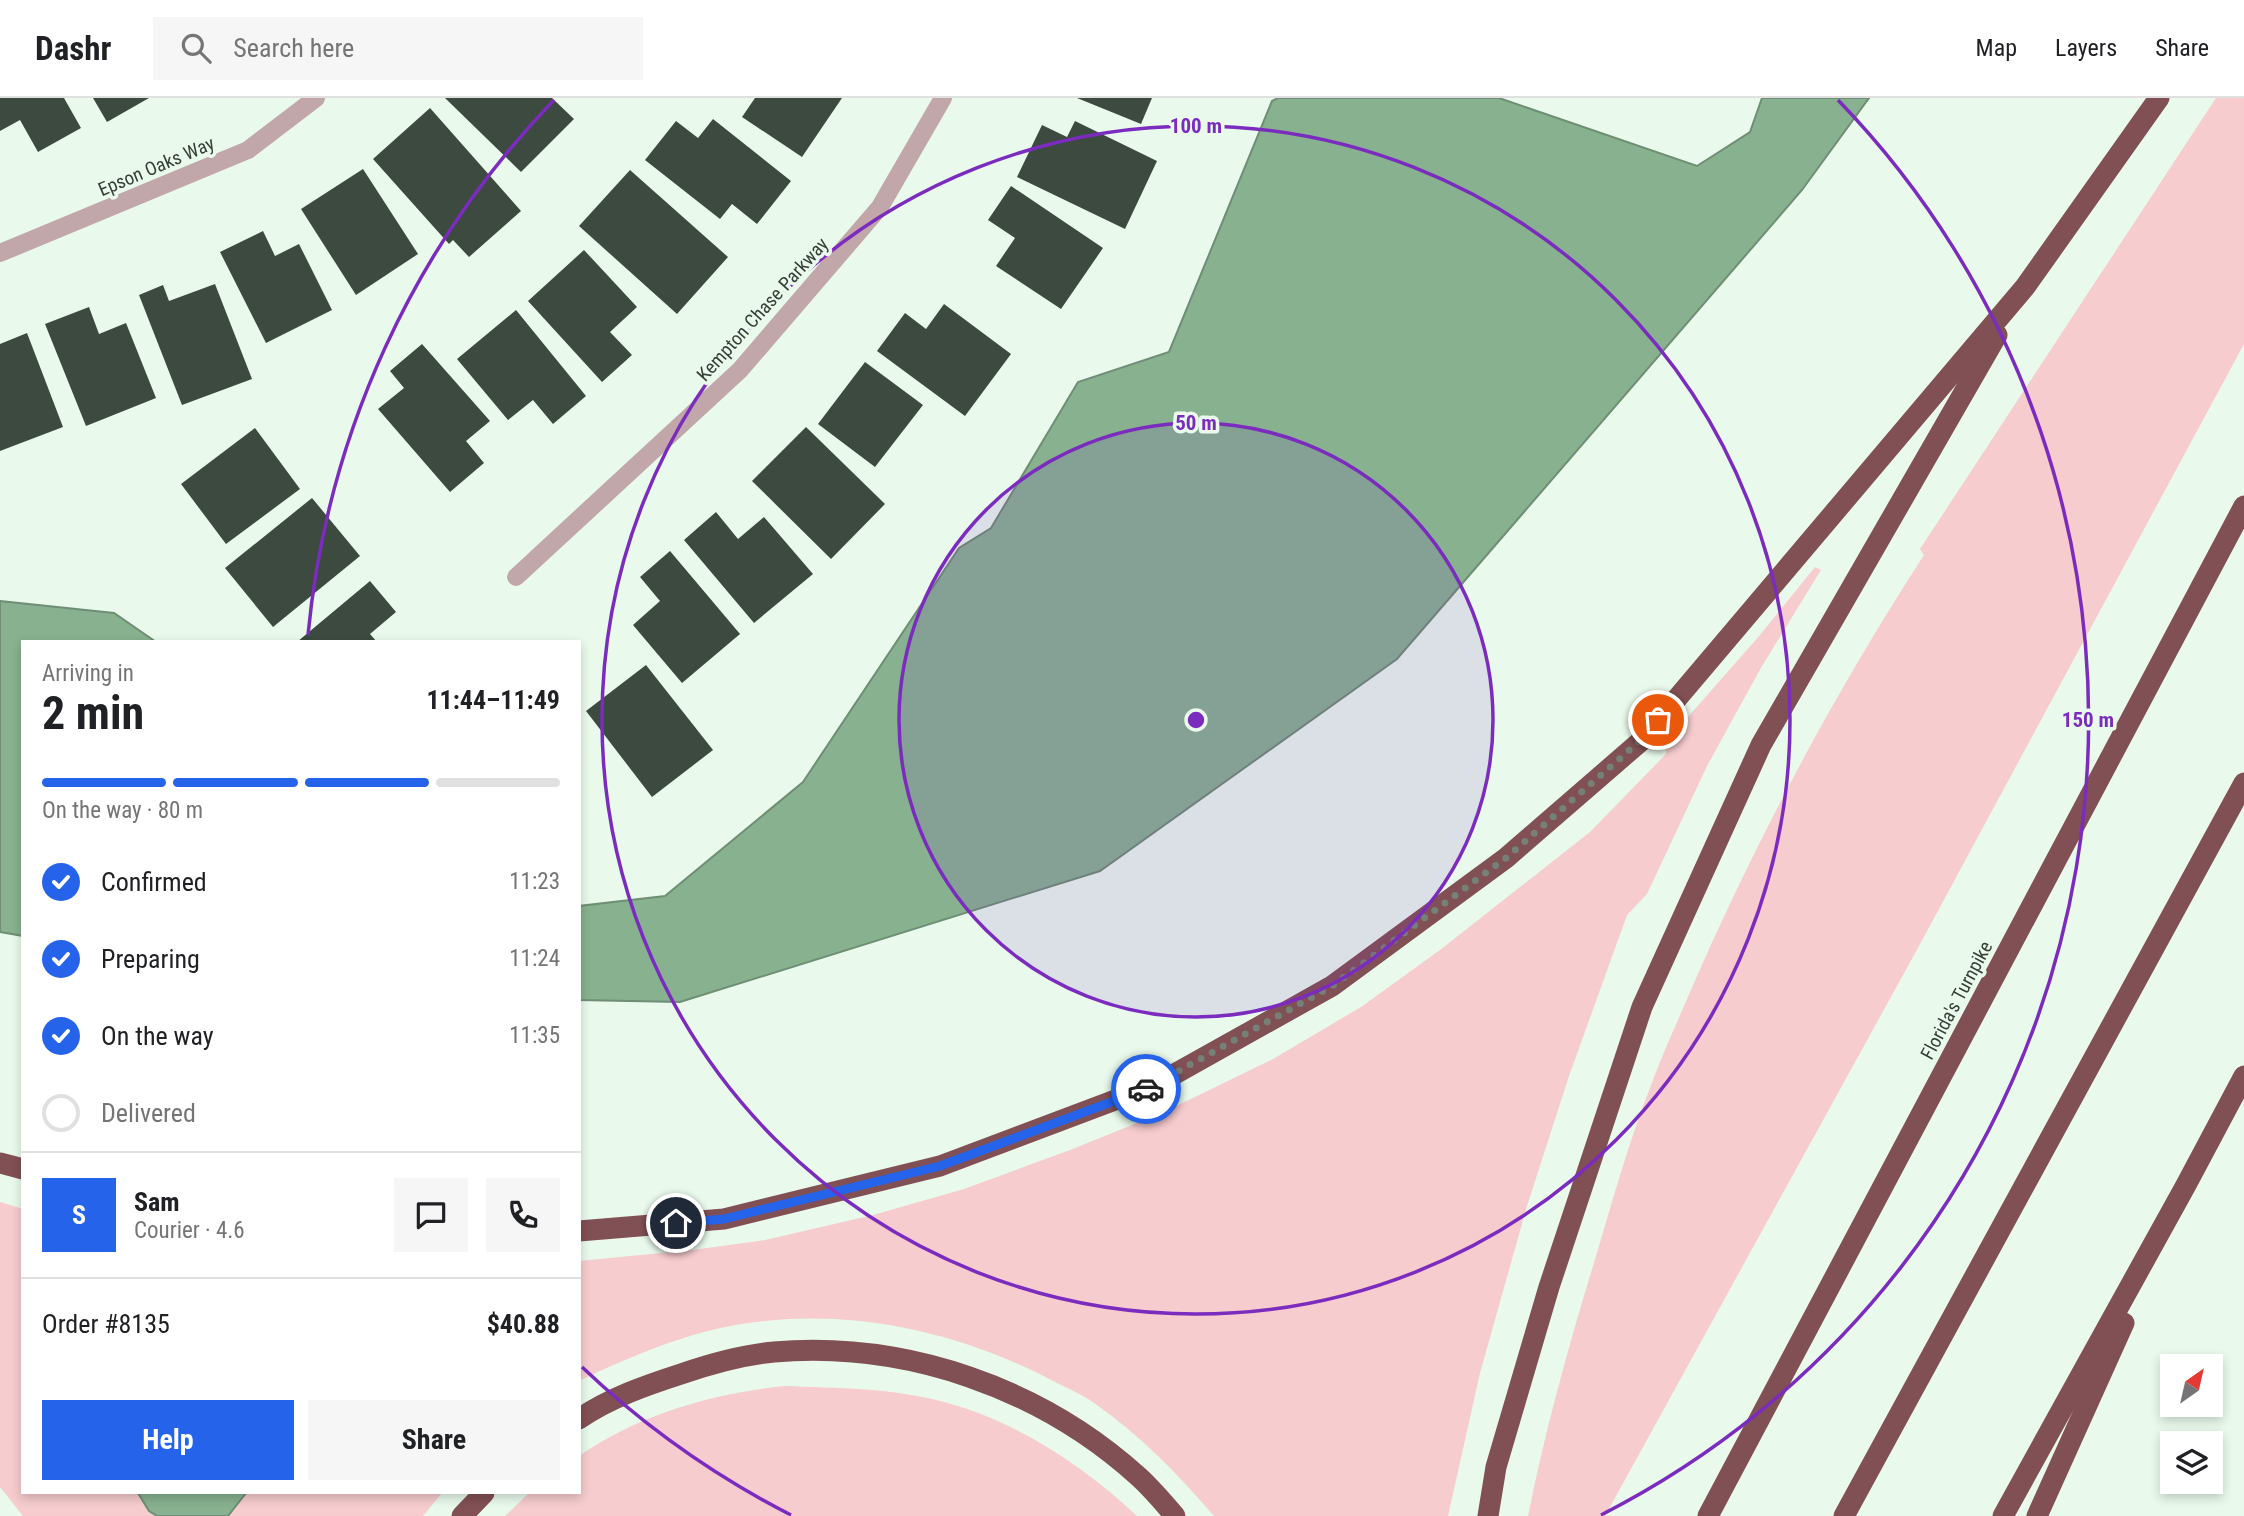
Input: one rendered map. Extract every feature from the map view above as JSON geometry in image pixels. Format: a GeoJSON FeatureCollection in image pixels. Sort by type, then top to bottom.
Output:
{"type":"FeatureCollection","features":[{"type":"Feature","properties":{"kind":"highway"},"geometry":{"type":"LineString","coordinates":[[581,1231],[724,1219],[940,1166],[1156,1085],[1332,986],[1506,858],[1641,740],[2025,287],[2159,98]]}},
{"type":"Feature","properties":{"kind":"highway"},"geometry":{"type":"LineString","coordinates":[[1488,1516],[1496,1467],[1549,1287],[1642,1007],[1761,745],[2025,287]]}},
{"type":"Feature","properties":{"kind":"highway","name":"Florida's Turnpike"},"geometry":{"type":"LineString","coordinates":[[1708,1516],[2244,506]]}},
{"type":"Feature","properties":{"kind":"highway"},"geometry":{"type":"LineString","coordinates":[[1844,1516],[2244,783]]}},
{"type":"Feature","properties":{"kind":"highway"},"geometry":{"type":"LineString","coordinates":[[2003,1516],[2244,1076]]}},
{"type":"Feature","properties":{"kind":"highway"},"geometry":{"type":"LineString","coordinates":[[0,1163],[21,1168]]}},
{"type":"Feature","properties":{"kind":"highway"},"geometry":{"type":"LineString","coordinates":[[2037,1516],[2186,1185]]}},
{"type":"Feature","properties":{"kind":"highway"},"geometry":{"type":"LineString","coordinates":[[581,1418],[652,1384],[712,1364],[771,1352],[828,1349],[905,1358],[983,1381],[1043,1408],[1140,1478],[1175,1516]]}},
{"type":"Feature","properties":{"kind":"highway"},"geometry":{"type":"LineString","coordinates":[[462,1516],[483,1494]]}},
{"type":"Feature","properties":{"kind":"street","name":"Epson Oaks Way"},"geometry":{"type":"LineString","coordinates":[[0,253],[248,150],[316,98]]}},
{"type":"Feature","properties":{"kind":"street","name":"Kempton Chase Parkway"},"geometry":{"type":"LineString","coordinates":[[516,577],[740,370],[880,207],[943,98]]}},
{"type":"Feature","properties":{"kind":"shaded area"},"geometry":{"type":"Polygon","coordinates":[[[1278,98],[1499,98],[1697,166],[1750,132],[1762,98],[1869,98],[1802,190],[1397,659],[1100,871],[680,1002],[581,1000],[581,906],[665,896],[803,782],[959,548],[991,528],[1078,382],[1169,352],[1272,101],[1278,98]]]}},
{"type":"Feature","properties":{"kind":"shaded area"},"geometry":{"type":"Polygon","coordinates":[[[2216,98],[2244,98],[2244,344],[1919,946],[1605,1516],[1528,1516],[1566,1359],[1636,1126],[1666,1047],[1742,879],[1828,714],[1924,555],[1920,549],[2216,98]]]}},
{"type":"Feature","properties":{"kind":"shaded area"},"geometry":{"type":"Polygon","coordinates":[[[1815,567],[1821,570],[1762,666],[1707,766],[1647,894],[1627,915],[1569,1076],[1527,1206],[1480,1373],[1448,1516],[1214,1516],[1143,1442],[1085,1397],[1024,1366],[989,1352],[916,1330],[878,1323],[803,1319],[741,1324],[670,1343],[581,1380],[581,1261],[765,1240],[873,1215],[964,1189],[1164,1112],[1273,1059],[1361,1007],[1440,950],[1590,832],[1666,754],[1666,742],[1760,635],[1815,567]]]}},
{"type":"Feature","properties":{"kind":"shaded area"},"geometry":{"type":"Polygon","coordinates":[[[0,601],[114,613],[153,640],[21,640],[21,936],[0,932],[0,601]]]}},
{"type":"Feature","properties":{"kind":"shaded area"},"geometry":{"type":"Polygon","coordinates":[[[0,1202],[21,1208],[21,1494],[139,1494],[149,1511],[157,1516],[23,1516],[0,1487],[0,1202]]]}},
{"type":"Feature","properties":{"kind":"shaded area"},"geometry":{"type":"Polygon","coordinates":[[[784,1386],[865,1390],[925,1397],[971,1410],[1048,1447],[1095,1480],[1137,1516],[505,1516],[528,1494],[581,1494],[581,1455],[626,1428],[677,1408],[784,1386]]]}},
{"type":"Feature","properties":{"kind":"shaded area"},"geometry":{"type":"Polygon","coordinates":[[[139,1494],[245,1494],[228,1516],[157,1516],[149,1511],[139,1494]]]}},
{"type":"Feature","properties":{"kind":"shaded area"},"geometry":{"type":"Polygon","coordinates":[[[245,1494],[441,1494],[423,1516],[228,1516],[245,1494]]]}},
{"type":"Feature","properties":{"kind":"building"},"geometry":{"type":"Polygon","coordinates":[[[0,98],[64,98],[81,128],[38,152],[20,120],[0,131],[0,98]]]}},
{"type":"Feature","properties":{"kind":"building"},"geometry":{"type":"Polygon","coordinates":[[[93,98],[149,98],[107,122],[93,98]]]}},
{"type":"Feature","properties":{"kind":"building"},"geometry":{"type":"Polygon","coordinates":[[[445,98],[552,98],[574,119],[521,172],[445,98]]]}},
{"type":"Feature","properties":{"kind":"building"},"geometry":{"type":"Polygon","coordinates":[[[755,98],[842,98],[802,157],[742,117],[755,98]]]}},
{"type":"Feature","properties":{"kind":"building"},"geometry":{"type":"Polygon","coordinates":[[[1077,98],[1152,98],[1141,124],[1077,98]]]}},
{"type":"Feature","properties":{"kind":"building"},"geometry":{"type":"Polygon","coordinates":[[[430,108],[521,211],[469,257],[453,240],[449,244],[373,159],[430,108]]]}},
{"type":"Feature","properties":{"kind":"building"},"geometry":{"type":"Polygon","coordinates":[[[713,119],[791,181],[757,224],[732,204],[720,219],[645,160],[676,121],[698,138],[713,119]]]}},
{"type":"Feature","properties":{"kind":"building"},"geometry":{"type":"Polygon","coordinates":[[[1075,121],[1157,161],[1125,229],[1017,177],[1042,125],[1067,137],[1075,121]]]}},
{"type":"Feature","properties":{"kind":"building"},"geometry":{"type":"Polygon","coordinates":[[[363,169],[418,254],[356,295],[301,209],[363,169]]]}},
{"type":"Feature","properties":{"kind":"building"},"geometry":{"type":"Polygon","coordinates":[[[630,170],[728,257],[677,314],[579,226],[630,170]]]}},
{"type":"Feature","properties":{"kind":"building"},"geometry":{"type":"Polygon","coordinates":[[[1011,186],[1103,248],[1061,309],[996,266],[1015,238],[988,220],[1011,186]]]}},
{"type":"Feature","properties":{"kind":"building"},"geometry":{"type":"Polygon","coordinates":[[[263,231],[275,256],[299,244],[332,310],[266,343],[220,252],[263,231]]]}},
{"type":"Feature","properties":{"kind":"building"},"geometry":{"type":"Polygon","coordinates":[[[584,250],[637,307],[610,332],[632,355],[602,382],[528,301],[584,250]]]}},
{"type":"Feature","properties":{"kind":"building"},"geometry":{"type":"Polygon","coordinates":[[[215,284],[252,379],[182,405],[139,295],[163,285],[169,301],[215,284]]]}},
{"type":"Feature","properties":{"kind":"building"},"geometry":{"type":"Polygon","coordinates":[[[944,304],[1011,354],[965,416],[877,351],[905,313],[926,329],[944,304]]]}},
{"type":"Feature","properties":{"kind":"building"},"geometry":{"type":"Polygon","coordinates":[[[89,307],[99,334],[126,323],[156,398],[86,426],[45,324],[89,307]]]}},
{"type":"Feature","properties":{"kind":"building"},"geometry":{"type":"Polygon","coordinates":[[[516,310],[586,396],[553,424],[533,400],[508,420],[457,359],[516,310]]]}},
{"type":"Feature","properties":{"kind":"building"},"geometry":{"type":"Polygon","coordinates":[[[27,333],[63,427],[0,451],[0,344],[27,333]]]}},
{"type":"Feature","properties":{"kind":"building"},"geometry":{"type":"Polygon","coordinates":[[[422,344],[490,421],[466,441],[484,463],[450,492],[378,409],[404,388],[390,371],[422,344]]]}},
{"type":"Feature","properties":{"kind":"building"},"geometry":{"type":"Polygon","coordinates":[[[865,362],[923,405],[875,467],[818,424],[865,362]]]}},
{"type":"Feature","properties":{"kind":"building"},"geometry":{"type":"Polygon","coordinates":[[[806,427],[885,504],[831,559],[752,481],[806,427]]]}},
{"type":"Feature","properties":{"kind":"building"},"geometry":{"type":"Polygon","coordinates":[[[255,428],[300,489],[226,544],[181,484],[255,428]]]}},
{"type":"Feature","properties":{"kind":"building"},"geometry":{"type":"Polygon","coordinates":[[[312,498],[360,556],[273,627],[225,568],[312,498]]]}},
{"type":"Feature","properties":{"kind":"building"},"geometry":{"type":"Polygon","coordinates":[[[716,512],[738,539],[764,517],[813,574],[754,623],[684,540],[716,512]]]}},
{"type":"Feature","properties":{"kind":"building"},"geometry":{"type":"Polygon","coordinates":[[[670,551],[740,634],[682,683],[633,625],[660,601],[640,577],[670,551]]]}},
{"type":"Feature","properties":{"kind":"building"},"geometry":{"type":"Polygon","coordinates":[[[370,581],[396,612],[370,634],[375,640],[299,640],[370,581]]]}},
{"type":"Feature","properties":{"kind":"building"},"geometry":{"type":"Polygon","coordinates":[[[646,665],[713,750],[652,797],[586,711],[646,665]]]}},
{"type":"Feature","properties":{"kind":"way so far"},"geometry":{"type":"LineString","coordinates":[[1146,1089],[1332,986],[1506,858],[1641,740],[1658,720]]}},
{"type":"Feature","properties":{"kind":"route"},"geometry":{"type":"LineString","coordinates":[[676,1223],[724,1219],[940,1166],[1146,1089]]}}]}
